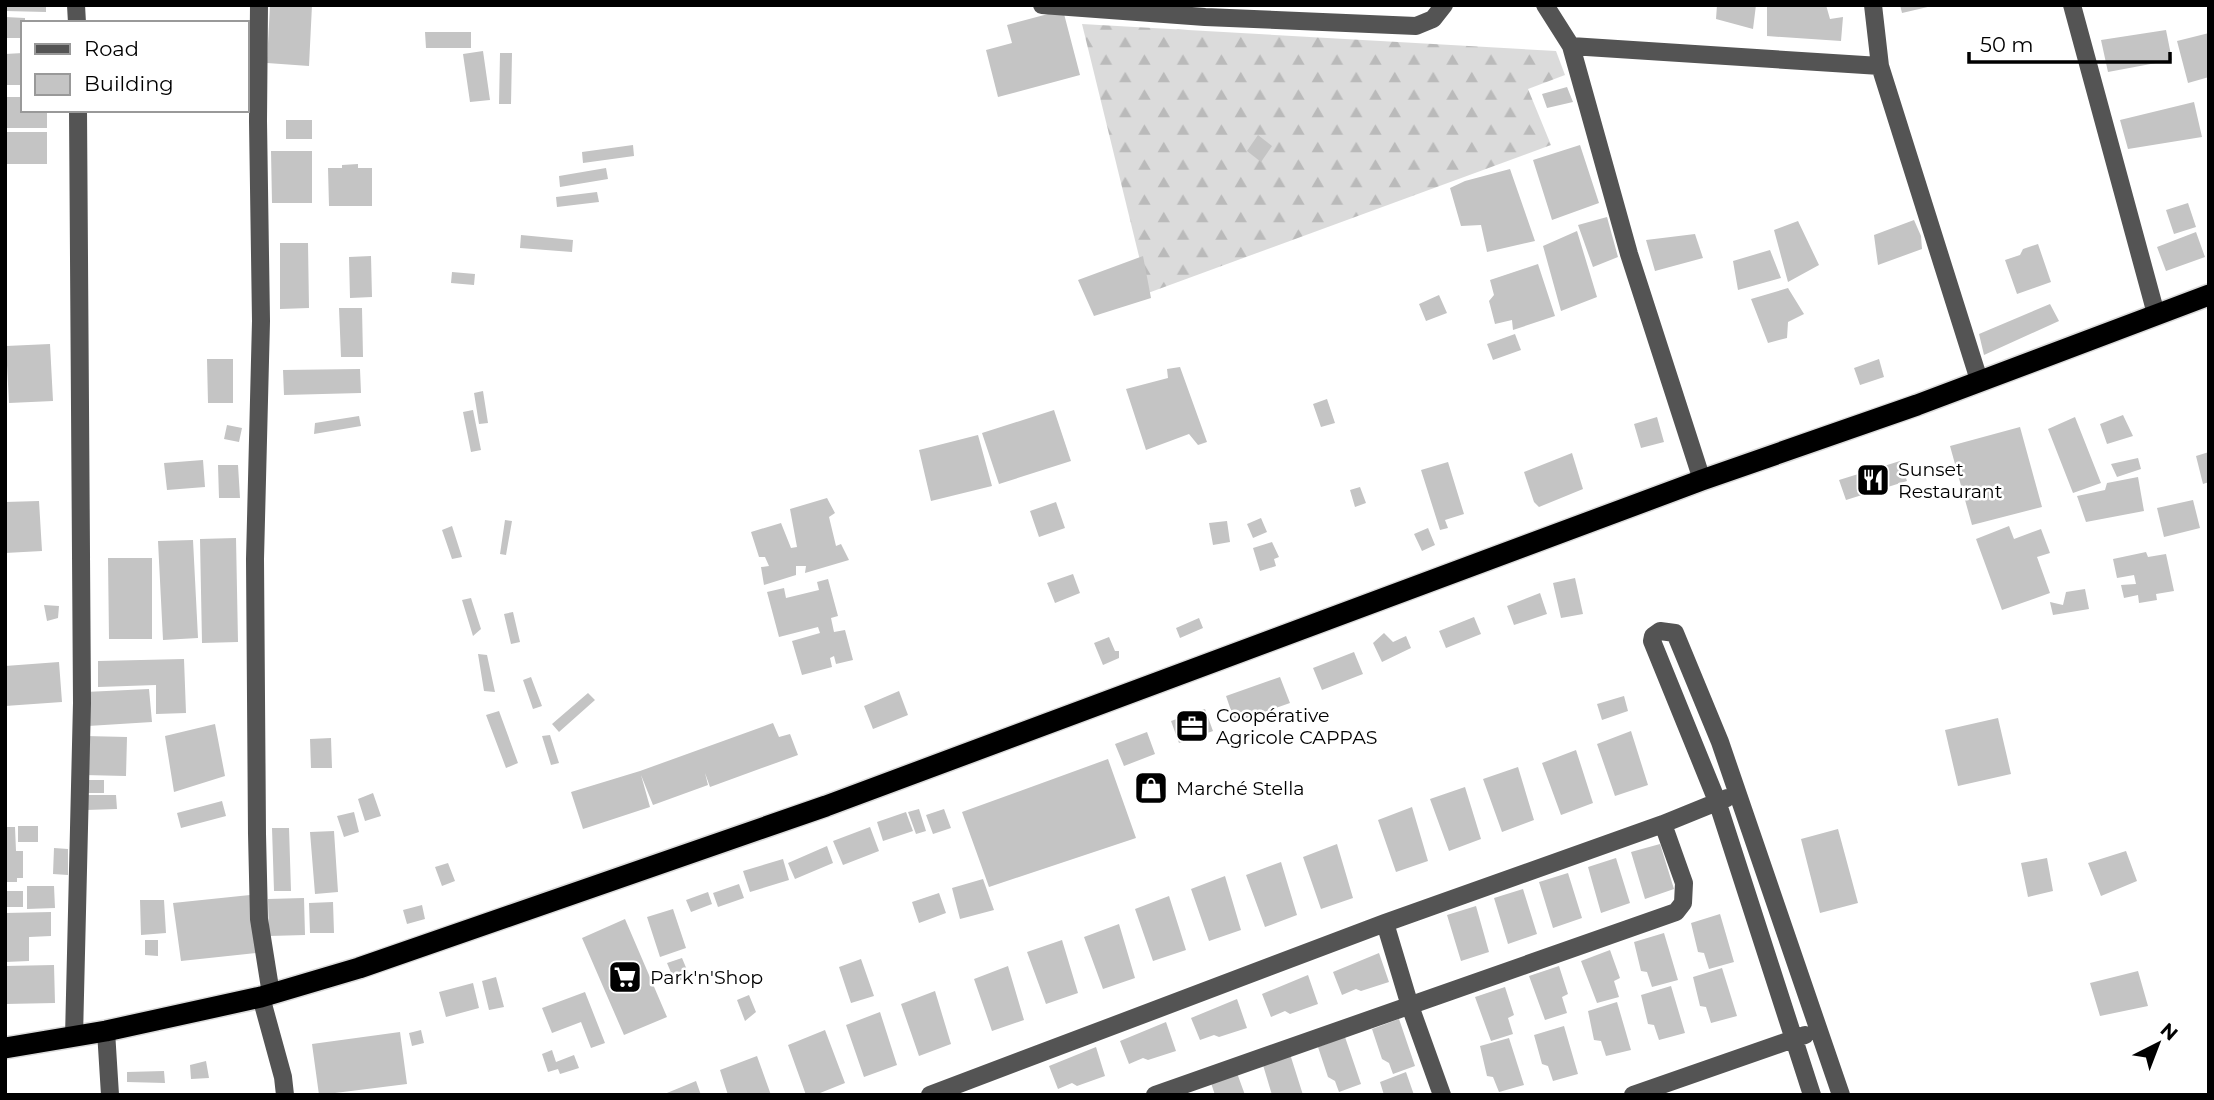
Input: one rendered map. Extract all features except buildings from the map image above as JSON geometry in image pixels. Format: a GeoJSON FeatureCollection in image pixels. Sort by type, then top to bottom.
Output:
{"type":"FeatureCollection","features":[{"type":"Feature","properties":{"kind":"highway"},"geometry":{"type":"LineString","coordinates":[[5,1048],[106,1031],[266,996],[359,968],[826,806],[1702,480],[1917,405],[2209,295]]}},
{"type":"Feature","properties":{"kind":"street"},"geometry":{"type":"LineString","coordinates":[[259,5],[261,321],[255,559],[259,919],[266,996],[285,1095]]}},
{"type":"Feature","properties":{"kind":"street"},"geometry":{"type":"LineString","coordinates":[[1042,5],[1206,11],[1416,26],[1433,19],[1444,5]]}},
{"type":"Feature","properties":{"kind":"street"},"geometry":{"type":"LineString","coordinates":[[1545,5],[1572,46],[1629,254],[1702,480]]}},
{"type":"Feature","properties":{"kind":"street"},"geometry":{"type":"LineString","coordinates":[[1873,5],[1880,66],[1979,380]]}},
{"type":"Feature","properties":{"kind":"street"},"geometry":{"type":"LineString","coordinates":[[2072,5],[2156,314]]}},
{"type":"Feature","properties":{"kind":"street"},"geometry":{"type":"LineString","coordinates":[[1572,46],[1880,66]]}},
{"type":"Feature","properties":{"kind":"street"},"geometry":{"type":"LineString","coordinates":[[74,1037],[82,703],[78,112]]}},
{"type":"Feature","properties":{"kind":"street"},"geometry":{"type":"LineString","coordinates":[[1812,1095],[1717,802],[1652,641],[1653,636],[1660,631],[1675,633],[1720,742],[1841,1095]]}},
{"type":"Feature","properties":{"kind":"street"},"geometry":{"type":"LineString","coordinates":[[930,1095],[972,1087],[1385,923],[1663,824],[1737,794]]}},
{"type":"Feature","properties":{"kind":"street"},"geometry":{"type":"LineString","coordinates":[[1155,1095],[1676,912],[1683,903],[1684,883],[1663,824]]}},
{"type":"Feature","properties":{"kind":"street"},"geometry":{"type":"LineString","coordinates":[[1385,923],[1410,1006],[1442,1095]]}},
{"type":"Feature","properties":{"kind":"street"},"geometry":{"type":"LineString","coordinates":[[106,1031],[110,1095]]}},
{"type":"Feature","properties":{"kind":"street"},"geometry":{"type":"LineString","coordinates":[[1633,1095],[1819,1031]]}},
{"type":"Feature","properties":{"kind":"green space"},"geometry":{"type":"Polygon","coordinates":[[[1082,24],[1556,51],[1565,75],[1528,89],[1551,145],[1148,293],[1082,24]]]}},
{"type":"Feature","properties":{"kind":"place","name":"Sunset Restaurant"},"geometry":{"type":"Point","coordinates":[1873,480]}},
{"type":"Feature","properties":{"kind":"place","name":"Coopérative Agricole CAPPAS"},"geometry":{"type":"Point","coordinates":[1192,726]}},
{"type":"Feature","properties":{"kind":"place","name":"Marché Stella"},"geometry":{"type":"Point","coordinates":[1151,788]}},
{"type":"Feature","properties":{"kind":"place","name":"Park'n'Shop"},"geometry":{"type":"Point","coordinates":[625,977]}}]}
